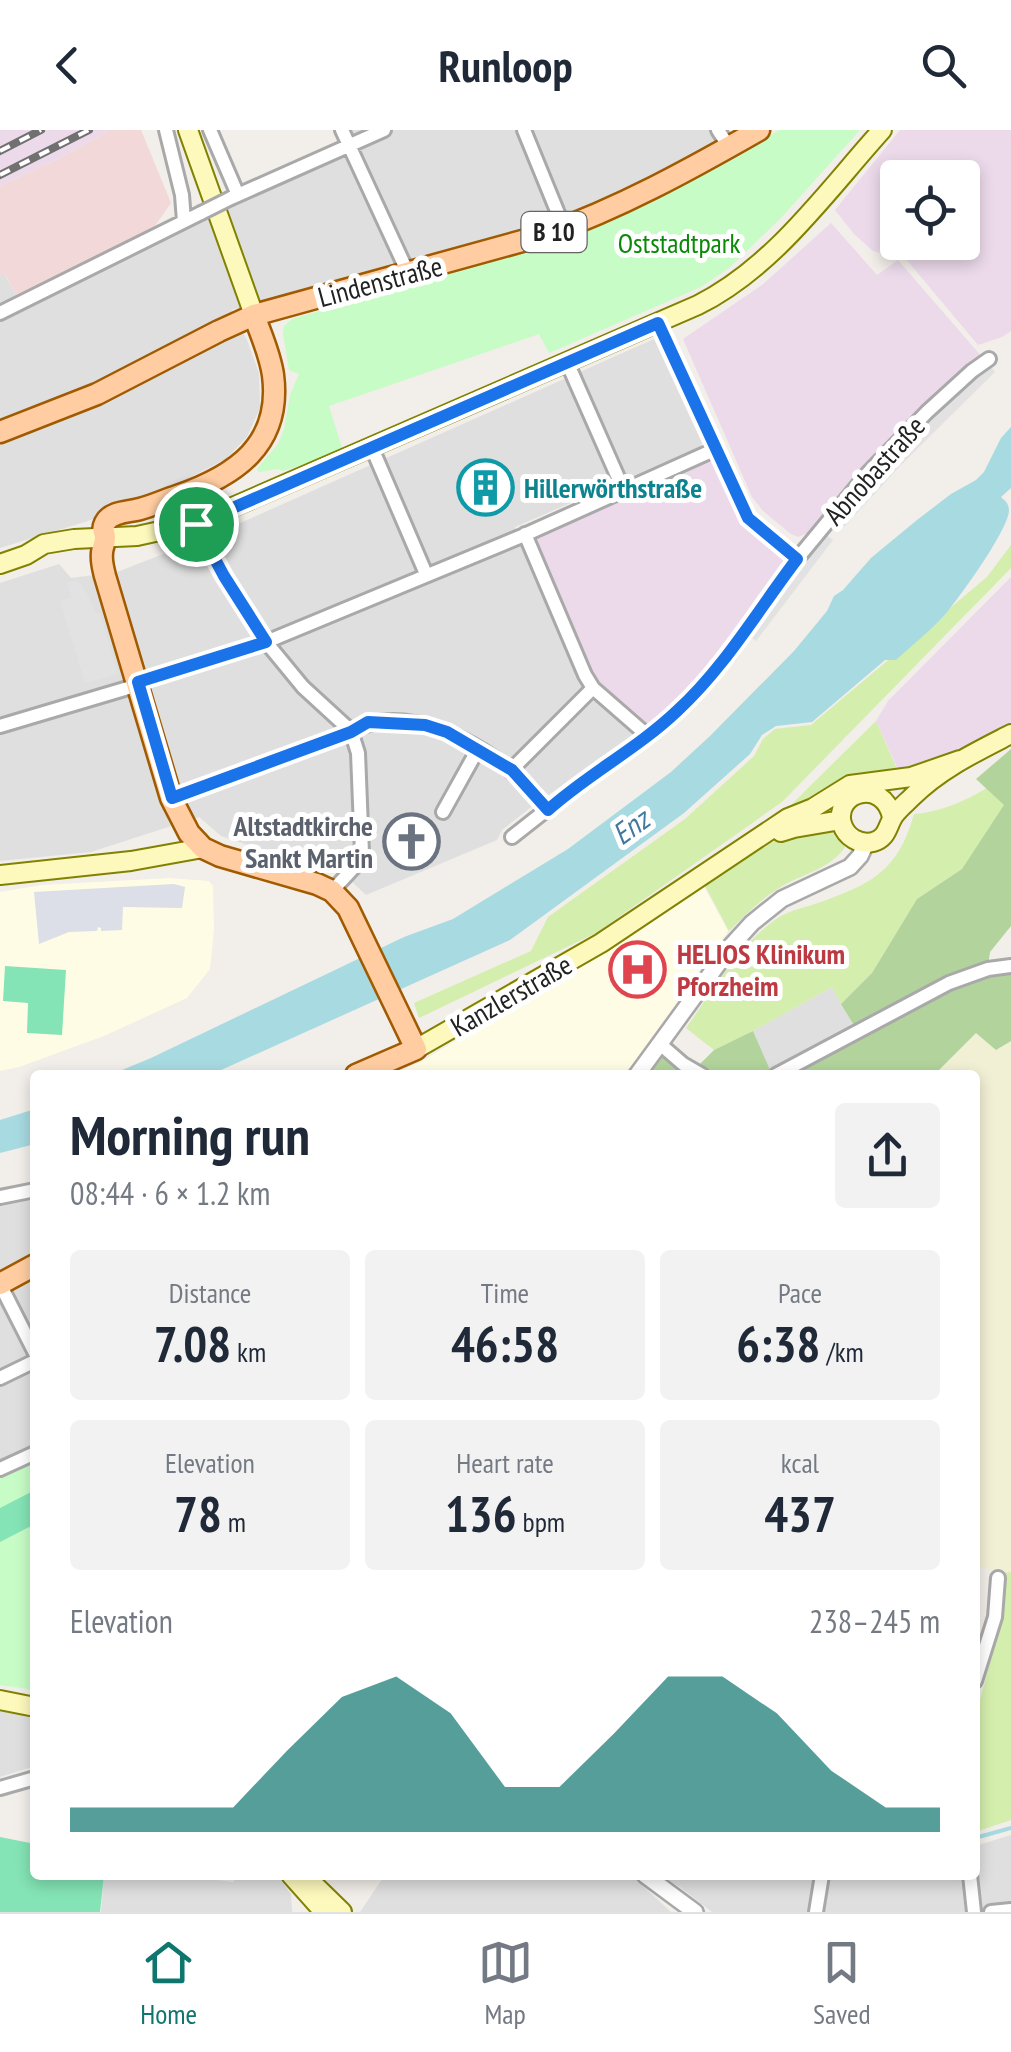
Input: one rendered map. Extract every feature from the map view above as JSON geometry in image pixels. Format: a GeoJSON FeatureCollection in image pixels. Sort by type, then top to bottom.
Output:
{"type":"FeatureCollection","features":[{"type":"Feature","properties":{"kind":"main road"},"geometry":{"type":"LineString","coordinates":[[188,130],[271,363],[274,387],[270,414],[261,439],[226,476],[107,520],[105,576],[172,798],[189,833],[203,848],[236,862],[332,890],[358,926],[410,1036],[363,1070]]}},
{"type":"Feature","properties":{"kind":"main road","name":"Lindenstraße"},"geometry":{"type":"LineString","coordinates":[[0,432],[97,394],[219,330],[254,316],[564,228],[639,196],[724,138],[759,130]]}},
{"type":"Feature","properties":{"kind":"main road"},"geometry":{"type":"LineString","coordinates":[[0,564],[26,555],[104,544],[128,548],[171,541],[196,524],[709,300],[751,271],[801,222],[882,130]]}},
{"type":"Feature","properties":{"kind":"main road","name":"Kanzlerstraße"},"geometry":{"type":"LineString","coordinates":[[866,843],[887,832],[892,817],[924,785],[960,760],[1011,734]]}},
{"type":"Feature","properties":{"kind":"main road","name":"Kanzlerstraße"},"geometry":{"type":"LineString","coordinates":[[410,1036],[602,944],[788,818],[814,808],[850,786],[911,776],[960,760]]}},
{"type":"Feature","properties":{"kind":"main road","name":"Kanzlerstraße"},"geometry":{"type":"LineString","coordinates":[[756,841],[794,828],[841,820],[847,801],[864,792],[883,798],[924,785]]}},
{"type":"Feature","properties":{"kind":"main road"},"geometry":{"type":"LineString","coordinates":[[883,798],[892,817]]}},
{"type":"Feature","properties":{"kind":"main road"},"geometry":{"type":"LineString","coordinates":[[841,820],[849,836],[866,843]]}},
{"type":"Feature","properties":{"kind":"main road"},"geometry":{"type":"LineString","coordinates":[[0,874],[132,861],[203,848]]}},
{"type":"Feature","properties":{"kind":"main road"},"geometry":{"type":"LineString","coordinates":[[0,1284],[30,1268]]}},
{"type":"Feature","properties":{"kind":"main road"},"geometry":{"type":"LineString","coordinates":[[0,1700],[30,1706]]}},
{"type":"Feature","properties":{"kind":"main road"},"geometry":{"type":"LineString","coordinates":[[296,1880],[300,1912]]}},
{"type":"Feature","properties":{"kind":"main road"},"geometry":{"type":"LineString","coordinates":[[299,1880],[324,1912]]}},
{"type":"Feature","properties":{"kind":"main road"},"geometry":{"type":"LineString","coordinates":[[301,1880],[342,1912]]}},
{"type":"Feature","properties":{"kind":"street"},"geometry":{"type":"LineString","coordinates":[[166,130],[182,195],[184,221]]}},
{"type":"Feature","properties":{"kind":"street"},"geometry":{"type":"LineString","coordinates":[[210,130],[235,197]]}},
{"type":"Feature","properties":{"kind":"street"},"geometry":{"type":"LineString","coordinates":[[342,130],[408,273]]}},
{"type":"Feature","properties":{"kind":"street"},"geometry":{"type":"LineString","coordinates":[[0,313],[184,221],[384,130]]}},
{"type":"Feature","properties":{"kind":"street"},"geometry":{"type":"LineString","coordinates":[[524,130],[564,228]]}},
{"type":"Feature","properties":{"kind":"street"},"geometry":{"type":"LineString","coordinates":[[658,323],[748,518],[797,559]]}},
{"type":"Feature","properties":{"kind":"street","name":"Abnobastraße"},"geometry":{"type":"LineString","coordinates":[[512,837],[675,713],[706,681],[797,559],[893,445],[988,359]]}},
{"type":"Feature","properties":{"kind":"street"},"geometry":{"type":"LineString","coordinates":[[566,362],[623,490]]}},
{"type":"Feature","properties":{"kind":"street"},"geometry":{"type":"LineString","coordinates":[[372,448],[426,574]]}},
{"type":"Feature","properties":{"kind":"street"},"geometry":{"type":"LineString","coordinates":[[0,726],[266,642],[716,449]]}},
{"type":"Feature","properties":{"kind":"street"},"geometry":{"type":"LineString","coordinates":[[196,524],[266,642],[323,707],[351,732],[358,753],[362,853],[358,863],[332,890]]}},
{"type":"Feature","properties":{"kind":"street"},"geometry":{"type":"LineString","coordinates":[[525,534],[593,688],[648,736]]}},
{"type":"Feature","properties":{"kind":"street"},"geometry":{"type":"LineString","coordinates":[[512,770],[593,688]]}},
{"type":"Feature","properties":{"kind":"street"},"geometry":{"type":"LineString","coordinates":[[172,798],[351,732],[368,722],[425,725],[447,732],[512,770],[548,810]]}},
{"type":"Feature","properties":{"kind":"street"},"geometry":{"type":"LineString","coordinates":[[443,812],[478,749]]}},
{"type":"Feature","properties":{"kind":"street"},"geometry":{"type":"LineString","coordinates":[[641,1070],[752,923],[782,899],[850,868],[866,843]]}},
{"type":"Feature","properties":{"kind":"street"},"geometry":{"type":"LineString","coordinates":[[785,1070],[949,983],[988,969],[1011,966]]}},
{"type":"Feature","properties":{"kind":"street"},"geometry":{"type":"LineString","coordinates":[[660,1044],[694,1070]]}},
{"type":"Feature","properties":{"kind":"street"},"geometry":{"type":"LineString","coordinates":[[0,1197],[30,1191]]}},
{"type":"Feature","properties":{"kind":"street"},"geometry":{"type":"LineString","coordinates":[[0,1284],[30,1344]]}},
{"type":"Feature","properties":{"kind":"street"},"geometry":{"type":"LineString","coordinates":[[0,1378],[30,1364]]}},
{"type":"Feature","properties":{"kind":"street"},"geometry":{"type":"LineString","coordinates":[[0,1469],[30,1455]]}},
{"type":"Feature","properties":{"kind":"street"},"geometry":{"type":"LineString","coordinates":[[980,1666],[996,1616],[998,1578]]}},
{"type":"Feature","properties":{"kind":"street"},"geometry":{"type":"LineString","coordinates":[[0,1788],[30,1779]]}},
{"type":"Feature","properties":{"kind":"street"},"geometry":{"type":"LineString","coordinates":[[651,1880],[695,1912]]}},
{"type":"Feature","properties":{"kind":"street"},"geometry":{"type":"LineString","coordinates":[[816,1912],[821,1880]]}},
{"type":"Feature","properties":{"kind":"street"},"geometry":{"type":"LineString","coordinates":[[971,1880],[974,1912]]}},
{"type":"Feature","properties":{"kind":"street"},"geometry":{"type":"LineString","coordinates":[[990,1912],[1011,1910]]}},
{"type":"Feature","properties":{"kind":"shaded area"},"geometry":{"type":"Polygon","coordinates":[[[0,130],[110,130],[0,186],[0,130]]]}},
{"type":"Feature","properties":{"kind":"shaded area"},"geometry":{"type":"Polygon","coordinates":[[[110,130],[141,130],[171,203],[152,230],[16,295],[5,274],[0,275],[0,186],[110,130]]]}},
{"type":"Feature","properties":{"kind":"shaded area"},"geometry":{"type":"Polygon","coordinates":[[[349,130],[714,130],[718,141],[637,184],[554,219],[231,310],[259,373],[260,408],[247,437],[226,459],[104,516],[0,548],[0,275],[4,273],[23,308],[230,205],[356,150],[349,130]]]}},
{"type":"Feature","properties":{"kind":"shaded area"},"geometry":{"type":"Polygon","coordinates":[[[900,130],[1011,130],[1011,331],[1002,337],[978,345],[907,260],[980,260],[980,160],[880,160],[880,253],[854,234],[835,210],[900,130]]]}},
{"type":"Feature","properties":{"kind":"shaded area"},"geometry":{"type":"Polygon","coordinates":[[[831,223],[877,275],[898,260],[982,357],[839,497],[808,533],[798,537],[763,511],[752,497],[683,339],[762,285],[831,223]]]}},
{"type":"Feature","properties":{"kind":"shaded area"},"geometry":{"type":"Polygon","coordinates":[[[654,339],[702,443],[700,447],[515,527],[586,690],[634,737],[535,804],[502,830],[497,840],[366,895],[331,862],[279,856],[221,836],[199,817],[91,852],[0,861],[0,583],[59,564],[71,578],[117,572],[220,532],[654,339]]]}},
{"type":"Feature","properties":{"kind":"shaded area"},"geometry":{"type":"Polygon","coordinates":[[[987,362],[995,372],[844,527],[836,520],[891,457],[987,362]]]}},
{"type":"Feature","properties":{"kind":"shaded area"},"geometry":{"type":"Polygon","coordinates":[[[711,454],[736,504],[755,531],[789,562],[691,694],[648,731],[587,674],[528,538],[711,454]]]}},
{"type":"Feature","properties":{"kind":"shaded area"},"geometry":{"type":"Polygon","coordinates":[[[825,534],[833,540],[756,641],[749,635],[825,534]]]}},
{"type":"Feature","properties":{"kind":"shaded area"},"geometry":{"type":"Polygon","coordinates":[[[1011,577],[1011,727],[967,750],[901,776],[876,721],[888,701],[1011,577]]]}},
{"type":"Feature","properties":{"kind":"shaded area"},"geometry":{"type":"Polygon","coordinates":[[[77,580],[95,612],[100,614],[118,674],[85,683],[60,601],[71,598],[67,583],[77,580]]]}},
{"type":"Feature","properties":{"kind":"shaded area"},"geometry":{"type":"Polygon","coordinates":[[[169,878],[209,881],[213,886],[210,969],[187,998],[104,1036],[0,1071],[0,892],[42,885],[169,878]]]}},
{"type":"Feature","properties":{"kind":"shaded area","name":"HELIOS Klinikum Pforzheim"},"geometry":{"type":"Polygon","coordinates":[[[702,883],[728,931],[627,1070],[403,1070],[422,1061],[606,950],[702,883]]]}},
{"type":"Feature","properties":{"kind":"shaded area"},"geometry":{"type":"Polygon","coordinates":[[[174,884],[185,887],[182,908],[123,907],[122,930],[101,931],[98,927],[97,931],[69,932],[39,944],[34,892],[174,884]]]}},
{"type":"Feature","properties":{"kind":"shaded area"},"geometry":{"type":"Polygon","coordinates":[[[832,987],[856,1030],[775,1070],[770,1070],[753,1031],[832,987]]]}},
{"type":"Feature","properties":{"kind":"shaded area"},"geometry":{"type":"Polygon","coordinates":[[[30,1194],[30,1452],[0,1465],[0,1200],[30,1194]]]}},
{"type":"Feature","properties":{"kind":"shaded area"},"geometry":{"type":"Polygon","coordinates":[[[0,1707],[30,1713],[30,1768],[0,1777],[0,1707]]]}},
{"type":"Feature","properties":{"kind":"shaded area"},"geometry":{"type":"Polygon","coordinates":[[[1011,1835],[1011,1912],[712,1912],[668,1880],[980,1880],[980,1844],[1011,1835]]]}},
{"type":"Feature","properties":{"kind":"shaded area"},"geometry":{"type":"Polygon","coordinates":[[[104,1880],[280,1880],[291,1894],[292,1912],[101,1912],[104,1880]]]}},
{"type":"Feature","properties":{"kind":"shaded area"},"geometry":{"type":"Polygon","coordinates":[[[382,1880],[636,1880],[671,1912],[360,1912],[382,1880]]]}},
{"type":"Feature","properties":{"kind":"green space","name":"Oststadtpark"},"geometry":{"type":"Polygon","coordinates":[[[779,130],[860,130],[780,219],[729,268],[701,287],[549,353],[539,334],[329,406],[343,451],[283,471],[257,469],[278,444],[299,374],[289,370],[283,334],[284,326],[292,319],[546,246],[675,189],[779,130]]]}},
{"type":"Feature","properties":{"kind":"green space"},"geometry":{"type":"Polygon","coordinates":[[[1011,545],[1011,568],[782,802],[596,933],[419,1018],[414,1003],[531,951],[548,917],[685,819],[754,756],[763,739],[775,729],[811,725],[987,577],[1011,545]]]}},
{"type":"Feature","properties":{"kind":"green space"},"geometry":{"type":"Polygon","coordinates":[[[876,721],[897,769],[850,775],[793,807],[792,804],[876,721]]]}},
{"type":"Feature","properties":{"kind":"green space"},"geometry":{"type":"Polygon","coordinates":[[[1011,749],[1011,926],[990,952],[988,965],[1011,971],[1011,1041],[996,1050],[976,1033],[939,1070],[775,1070],[856,1029],[841,1004],[872,973],[917,899],[962,869],[1004,805],[976,779],[1011,749]]]}},
{"type":"Feature","properties":{"kind":"green space"},"geometry":{"type":"Polygon","coordinates":[[[987,788],[1005,805],[962,869],[917,899],[872,973],[841,1004],[832,987],[714,1050],[686,1028],[729,967],[766,927],[785,914],[854,889],[880,873],[900,849],[914,814],[952,806],[987,788]]]}},
{"type":"Feature","properties":{"kind":"green space"},"geometry":{"type":"Polygon","coordinates":[[[820,830],[842,835],[845,847],[825,865],[776,890],[729,931],[702,880],[773,842],[820,830]]]}},
{"type":"Feature","properties":{"kind":"green space"},"geometry":{"type":"Polygon","coordinates":[[[5,966],[66,970],[62,1035],[27,1033],[28,1003],[3,1001],[5,966]]]}},
{"type":"Feature","properties":{"kind":"green space"},"geometry":{"type":"Polygon","coordinates":[[[753,1031],[770,1070],[694,1070],[714,1050],[753,1031]]]}},
{"type":"Feature","properties":{"kind":"green space"},"geometry":{"type":"Polygon","coordinates":[[[977,1032],[996,1050],[1011,1041],[1011,1572],[980,1566],[980,1070],[939,1070],[977,1032]]]}},
{"type":"Feature","properties":{"kind":"green space"},"geometry":{"type":"Polygon","coordinates":[[[662,1056],[682,1070],[652,1070],[662,1056]]]}},
{"type":"Feature","properties":{"kind":"green space"},"geometry":{"type":"Polygon","coordinates":[[[30,1463],[30,1689],[0,1685],[0,1477],[30,1463]]]}},
{"type":"Feature","properties":{"kind":"green space"},"geometry":{"type":"Polygon","coordinates":[[[30,1493],[30,1527],[0,1542],[0,1508],[30,1493]]]}},
{"type":"Feature","properties":{"kind":"green space"},"geometry":{"type":"Polygon","coordinates":[[[1011,1572],[1011,1820],[980,1830],[980,1700],[993,1652],[1003,1573],[1011,1572]]]}},
{"type":"Feature","properties":{"kind":"green space"},"geometry":{"type":"Polygon","coordinates":[[[0,1837],[30,1843],[30,1880],[103,1880],[100,1912],[0,1912],[0,1837]]]}},
{"type":"Feature","properties":{"kind":"water","name":"Enz"},"geometry":{"type":"Polygon","coordinates":[[[1011,427],[1011,488],[1001,497],[1008,505],[1007,519],[973,577],[936,624],[896,660],[885,660],[812,722],[776,726],[762,735],[750,754],[684,813],[510,940],[221,1070],[122,1070],[404,937],[453,919],[568,849],[671,772],[710,736],[794,651],[827,611],[834,596],[871,558],[984,472],[1011,427]]]}},
{"type":"Feature","properties":{"kind":"water"},"geometry":{"type":"Polygon","coordinates":[[[30,1111],[30,1145],[0,1153],[0,1120],[30,1111]]]}},
{"type":"Feature","properties":{"kind":"waterway"},"geometry":{"type":"LineString","coordinates":[[980,1837],[1011,1828]]}},
{"type":"Feature","properties":{"kind":"railway"},"geometry":{"type":"LineString","coordinates":[[0,151],[41,130]]}},
{"type":"Feature","properties":{"kind":"railway"},"geometry":{"type":"LineString","coordinates":[[0,175],[89,130]]}},
{"type":"Feature","properties":{"kind":"place","name":"Hillerwörthstraße"},"geometry":{"type":"Point","coordinates":[485,487]}},
{"type":"Feature","properties":{"kind":"place","name":"Altstadtkirche Sankt Martin"},"geometry":{"type":"Point","coordinates":[412,841]}},
{"type":"Feature","properties":{"kind":"place","name":"HELIOS Klinikum Pforzheim"},"geometry":{"type":"Point","coordinates":[638,969]}},
{"type":"Feature","properties":{"kind":"route"},"geometry":{"type":"LineString","coordinates":[[658,323],[748,518],[797,559],[695,694],[658,728],[548,810],[512,770],[470,744],[425,725],[400,723],[368,722],[351,732],[172,798],[138,682],[266,642],[196,524],[658,323]]}}]}
